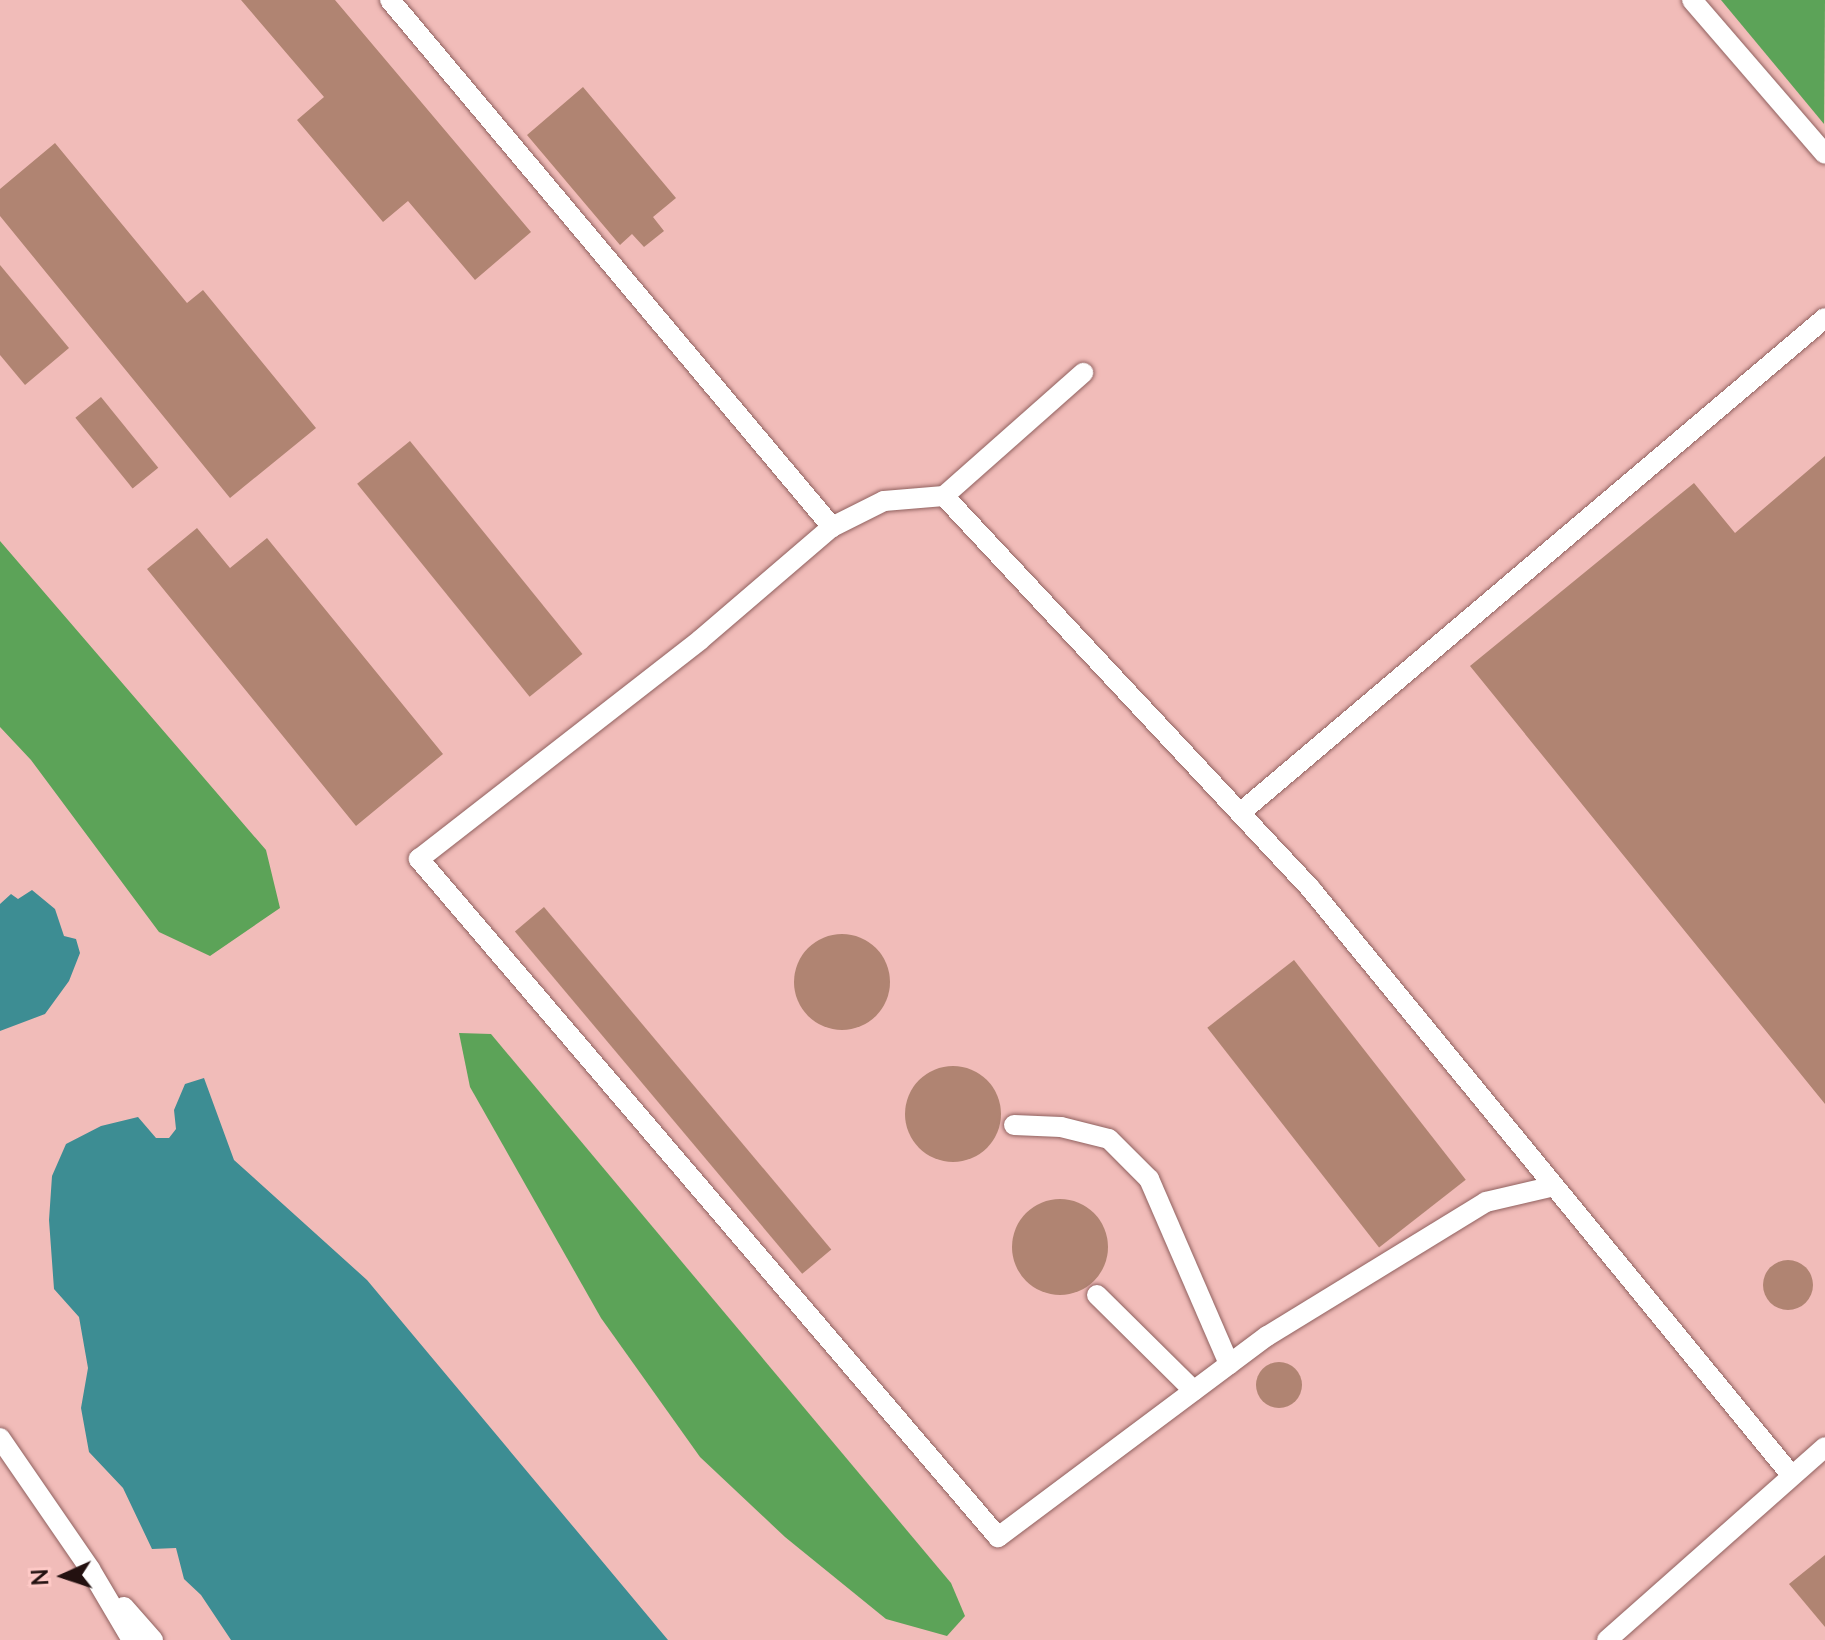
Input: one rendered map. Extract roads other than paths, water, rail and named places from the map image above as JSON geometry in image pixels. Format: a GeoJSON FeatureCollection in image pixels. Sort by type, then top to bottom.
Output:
{"type":"FeatureCollection","features":[{"type":"Feature","properties":{"kind":"lane"},"geometry":{"type":"LineString","coordinates":[[390,0],[832,527]]}},
{"type":"Feature","properties":{"kind":"lane"},"geometry":{"type":"LineString","coordinates":[[1692,0],[1825,154]]}},
{"type":"Feature","properties":{"kind":"lane"},"geometry":{"type":"LineString","coordinates":[[1240,813],[1825,318]]}},
{"type":"Feature","properties":{"kind":"lane"},"geometry":{"type":"LineString","coordinates":[[1083,373],[944,496],[884,501],[832,527],[700,640],[419,859],[998,1537],[1229,1364],[1486,1202],[1550,1187]]}},
{"type":"Feature","properties":{"kind":"lane"},"geometry":{"type":"LineString","coordinates":[[944,496],[1310,888],[1550,1187],[1792,1476]]}},
{"type":"Feature","properties":{"kind":"lane"},"geometry":{"type":"LineString","coordinates":[[1014,1125],[1061,1127],[1109,1139],[1149,1179],[1172,1222],[1229,1364]]}},
{"type":"Feature","properties":{"kind":"lane"},"geometry":{"type":"LineString","coordinates":[[1097,1295],[1194,1391]]}},
{"type":"Feature","properties":{"kind":"lane"},"geometry":{"type":"LineString","coordinates":[[0,1438],[90,1569],[132,1640]]}},
{"type":"Feature","properties":{"kind":"lane"},"geometry":{"type":"LineString","coordinates":[[1607,1640],[1825,1447]]}},
{"type":"Feature","properties":{"kind":"lane"},"geometry":{"type":"LineString","coordinates":[[90,1569],[153,1640]]}},
{"type":"Feature","properties":{"kind":"water"},"geometry":{"type":"Polygon","coordinates":[[[32,890],[55,909],[64,936],[76,939],[80,953],[69,981],[45,1014],[0,1031],[0,904],[11,894],[18,899],[32,890]]]}},
{"type":"Feature","properties":{"kind":"water"},"geometry":{"type":"Polygon","coordinates":[[[204,1078],[234,1160],[367,1280],[668,1640],[231,1640],[201,1595],[184,1579],[176,1548],[152,1549],[123,1488],[89,1452],[81,1408],[88,1368],[79,1317],[54,1289],[49,1220],[52,1176],[66,1144],[101,1126],[138,1117],[156,1138],[169,1138],[176,1129],[174,1110],[185,1084],[204,1078]]]}}]}
